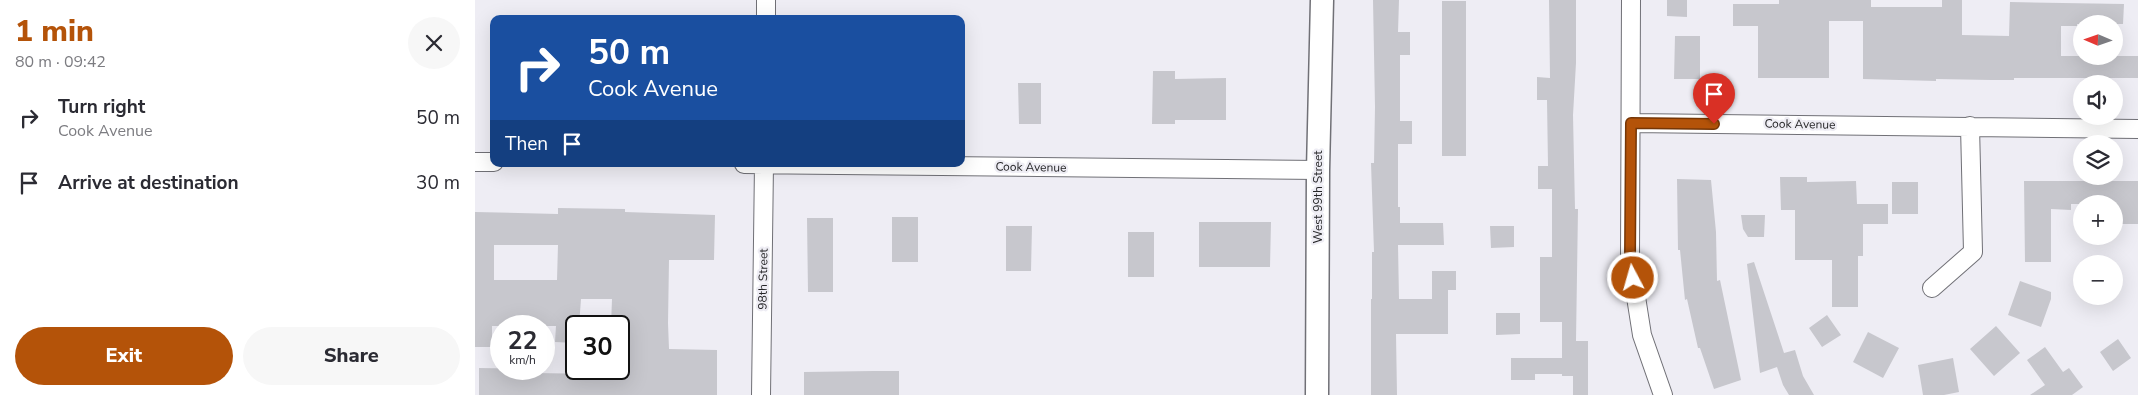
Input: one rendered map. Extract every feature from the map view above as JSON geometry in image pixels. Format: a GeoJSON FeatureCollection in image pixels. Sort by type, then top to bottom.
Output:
{"type":"FeatureCollection","features":[{"type":"Feature","properties":{"kind":"street"},"geometry":{"type":"LineString","coordinates":[[766,0],[766,15]]}},
{"type":"Feature","properties":{"kind":"street","name":"West 99th Street"},"geometry":{"type":"LineString","coordinates":[[1317,395],[1318,170],[1322,0]]}},
{"type":"Feature","properties":{"kind":"street"},"geometry":{"type":"LineString","coordinates":[[1631,0],[1630,259],[1642,335],[1663,395]]}},
{"type":"Feature","properties":{"kind":"street","name":"Cook Avenue"},"geometry":{"type":"LineString","coordinates":[[1631,123],[2138,129]]}},
{"type":"Feature","properties":{"kind":"street"},"geometry":{"type":"LineString","coordinates":[[1932,288],[1973,252],[1970,126]]}},
{"type":"Feature","properties":{"kind":"street"},"geometry":{"type":"LineString","coordinates":[[475,162],[490,162]]}},
{"type":"Feature","properties":{"kind":"street","name":"Cook Avenue"},"geometry":{"type":"LineString","coordinates":[[965,166],[1318,170]]}},
{"type":"Feature","properties":{"kind":"street","name":"98th Street"},"geometry":{"type":"LineString","coordinates":[[761,395],[764,167]]}},
{"type":"Feature","properties":{"kind":"building"},"geometry":{"type":"Polygon","coordinates":[[[1373,0],[1399,0],[1398,32],[1410,32],[1410,55],[1400,55],[1400,121],[1412,121],[1412,144],[1398,144],[1398,207],[1400,207],[1400,223],[1443,223],[1444,245],[1398,245],[1399,299],[1432,299],[1432,271],[1456,271],[1456,290],[1448,290],[1448,334],[1396,334],[1397,395],[1371,395],[1371,299],[1372,252],[1374,252],[1371,163],[1374,163],[1375,107],[1373,0]]]}},
{"type":"Feature","properties":{"kind":"building"},"geometry":{"type":"Polygon","coordinates":[[[1549,0],[1576,0],[1576,63],[1573,115],[1575,209],[1578,209],[1576,341],[1588,341],[1588,395],[1573,395],[1573,376],[1535,374],[1535,380],[1511,380],[1511,358],[1562,358],[1562,322],[1540,322],[1540,257],[1552,257],[1552,189],[1538,189],[1538,166],[1548,166],[1547,100],[1537,100],[1537,77],[1550,78],[1549,0]]]}},
{"type":"Feature","properties":{"kind":"building"},"geometry":{"type":"Polygon","coordinates":[[[1667,0],[1687,0],[1687,17],[1667,16],[1667,0]]]}},
{"type":"Feature","properties":{"kind":"building"},"geometry":{"type":"Polygon","coordinates":[[[1779,0],[1871,0],[1871,7],[1942,7],[1942,0],[1962,0],[1962,35],[2009,36],[2010,2],[2124,4],[2123,24],[2123,15],[2073,15],[2073,26],[2061,26],[2061,56],[2073,56],[2073,65],[2123,65],[2123,56],[2138,56],[2138,78],[2123,78],[2123,75],[2073,75],[2073,78],[2014,78],[2014,80],[1936,79],[1936,81],[1863,79],[1863,21],[1829,21],[1829,78],[1758,78],[1758,26],[1733,26],[1733,4],[1779,4],[1779,0]]]}},
{"type":"Feature","properties":{"kind":"building"},"geometry":{"type":"Polygon","coordinates":[[[1442,1],[1466,1],[1466,156],[1442,156],[1442,1]]]}},
{"type":"Feature","properties":{"kind":"building"},"geometry":{"type":"Polygon","coordinates":[[[1675,36],[1700,36],[1700,79],[1674,79],[1675,36]]]}},
{"type":"Feature","properties":{"kind":"building"},"geometry":{"type":"Polygon","coordinates":[[[1153,71],[1175,71],[1175,79],[1226,78],[1226,120],[1175,120],[1175,124],[1152,124],[1153,71]]]}},
{"type":"Feature","properties":{"kind":"building"},"geometry":{"type":"Polygon","coordinates":[[[1018,83],[1041,83],[1041,124],[1019,124],[1018,83]]]}},
{"type":"Feature","properties":{"kind":"building"},"geometry":{"type":"Polygon","coordinates":[[[1780,177],[1807,177],[1807,182],[1856,181],[1857,204],[1888,204],[1888,224],[1863,224],[1863,256],[1858,256],[1858,307],[1832,307],[1832,260],[1795,260],[1795,210],[1781,210],[1780,177]]]}},
{"type":"Feature","properties":{"kind":"building"},"geometry":{"type":"Polygon","coordinates":[[[1677,179],[1711,180],[1716,232],[1717,281],[1720,280],[1741,380],[1714,389],[1700,348],[1698,348],[1687,299],[1685,300],[1680,250],[1678,250],[1677,179]]]}},
{"type":"Feature","properties":{"kind":"building"},"geometry":{"type":"Polygon","coordinates":[[[2024,181],[2073,181],[2073,185],[2123,185],[2123,181],[2138,181],[2138,224],[2123,224],[2123,195],[2073,195],[2071,210],[2051,209],[2051,262],[2025,262],[2024,181]]]}},
{"type":"Feature","properties":{"kind":"building"},"geometry":{"type":"Polygon","coordinates":[[[1892,182],[1918,182],[1918,214],[1892,214],[1892,182]]]}},
{"type":"Feature","properties":{"kind":"building"},"geometry":{"type":"Polygon","coordinates":[[[558,208],[625,209],[625,212],[715,215],[714,260],[669,260],[668,323],[669,349],[717,350],[717,395],[479,395],[479,368],[490,368],[490,380],[555,380],[555,373],[565,373],[565,380],[630,380],[630,315],[611,315],[612,299],[581,299],[580,315],[565,315],[565,342],[555,342],[555,315],[490,315],[490,347],[475,347],[475,212],[558,214],[558,208]],[[494,245],[494,280],[557,280],[558,245],[494,245]]]}},
{"type":"Feature","properties":{"kind":"building"},"geometry":{"type":"Polygon","coordinates":[[[1741,215],[1765,215],[1764,237],[1748,237],[1743,229],[1741,215]]]}},
{"type":"Feature","properties":{"kind":"building"},"geometry":{"type":"Polygon","coordinates":[[[892,217],[918,217],[918,262],[892,262],[892,217]]]}},
{"type":"Feature","properties":{"kind":"building"},"geometry":{"type":"Polygon","coordinates":[[[807,218],[833,218],[833,292],[808,292],[807,218]]]}},
{"type":"Feature","properties":{"kind":"building"},"geometry":{"type":"Polygon","coordinates":[[[1199,222],[1271,222],[1270,267],[1199,267],[1199,222]]]}},
{"type":"Feature","properties":{"kind":"building"},"geometry":{"type":"Polygon","coordinates":[[[1006,226],[1032,226],[1031,271],[1006,271],[1006,226]]]}},
{"type":"Feature","properties":{"kind":"building"},"geometry":{"type":"Polygon","coordinates":[[[1490,226],[1514,226],[1514,247],[1491,248],[1490,226]]]}},
{"type":"Feature","properties":{"kind":"building"},"geometry":{"type":"Polygon","coordinates":[[[1128,232],[1154,232],[1154,277],[1128,277],[1128,232]]]}},
{"type":"Feature","properties":{"kind":"building"},"geometry":{"type":"Polygon","coordinates":[[[1754,262],[1784,353],[1795,350],[1803,376],[1814,395],[1789,395],[1783,385],[1777,367],[1760,373],[1747,264],[1754,262]]]}},
{"type":"Feature","properties":{"kind":"building"},"geometry":{"type":"Polygon","coordinates":[[[2020,281],[2051,292],[2051,299],[2041,327],[2008,315],[2020,281]]]}},
{"type":"Feature","properties":{"kind":"building"},"geometry":{"type":"Polygon","coordinates":[[[1496,313],[1520,313],[1520,334],[1496,335],[1496,313]]]}},
{"type":"Feature","properties":{"kind":"building"},"geometry":{"type":"Polygon","coordinates":[[[1827,315],[1841,335],[1822,347],[1809,328],[1827,315]]]}},
{"type":"Feature","properties":{"kind":"building"},"geometry":{"type":"Polygon","coordinates":[[[1996,326],[2020,353],[1994,376],[1970,349],[1996,326]]]}},
{"type":"Feature","properties":{"kind":"building"},"geometry":{"type":"Polygon","coordinates":[[[1868,332],[1899,348],[1883,378],[1853,362],[1868,332]]]}},
{"type":"Feature","properties":{"kind":"building"},"geometry":{"type":"Polygon","coordinates":[[[2118,339],[2131,358],[2113,371],[2100,352],[2118,339]]]}},
{"type":"Feature","properties":{"kind":"building"},"geometry":{"type":"Polygon","coordinates":[[[2045,347],[2063,372],[2069,368],[2083,387],[2072,395],[2030,395],[2045,385],[2027,360],[2045,347]]]}},
{"type":"Feature","properties":{"kind":"building"},"geometry":{"type":"Polygon","coordinates":[[[1953,358],[1959,392],[1944,395],[1923,395],[1918,365],[1953,358]]]}},
{"type":"Feature","properties":{"kind":"building"},"geometry":{"type":"Polygon","coordinates":[[[899,371],[899,395],[804,395],[804,372],[899,371]]]}},
{"type":"Feature","properties":{"kind":"route"},"geometry":{"type":"LineString","coordinates":[[1633,278],[1630,259],[1631,123],[1714,124]]}}]}
